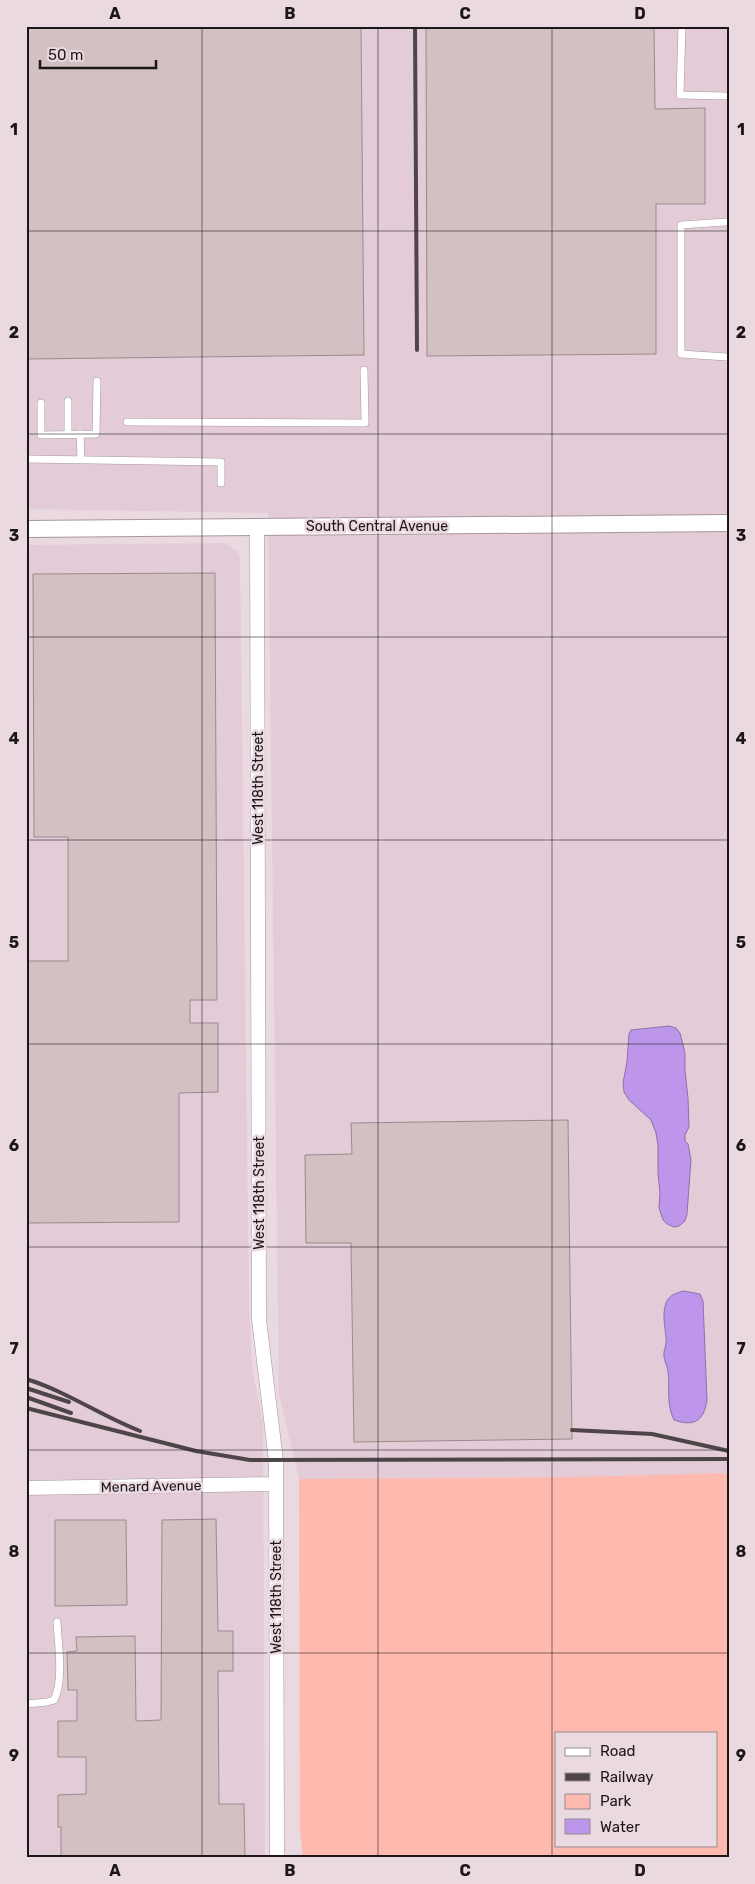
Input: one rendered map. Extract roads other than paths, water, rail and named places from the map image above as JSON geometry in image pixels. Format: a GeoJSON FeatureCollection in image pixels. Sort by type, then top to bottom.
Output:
{"type":"FeatureCollection","features":[{"type":"Feature","properties":{"kind":"street","name":"South Central Avenue"},"geometry":{"type":"LineString","coordinates":[[26,529],[729,523]]}},
{"type":"Feature","properties":{"kind":"street","name":"West 118th Street"},"geometry":{"type":"LineString","coordinates":[[257,527],[259,1319],[276,1461],[277,1858]]}},
{"type":"Feature","properties":{"kind":"street","name":"Menard Avenue"},"geometry":{"type":"LineString","coordinates":[[26,1488],[276,1484]]}},
{"type":"Feature","properties":{"kind":"lane"},"geometry":{"type":"LineString","coordinates":[[682,26],[680,95],[726,96]]}},
{"type":"Feature","properties":{"kind":"lane"},"geometry":{"type":"LineString","coordinates":[[726,222],[681,224],[681,354],[727,357]]}},
{"type":"Feature","properties":{"kind":"lane"},"geometry":{"type":"LineString","coordinates":[[127,422],[365,423],[364,370]]}},
{"type":"Feature","properties":{"kind":"lane"},"geometry":{"type":"LineString","coordinates":[[41,403],[41,435],[96,434],[97,381]]}},
{"type":"Feature","properties":{"kind":"lane"},"geometry":{"type":"LineString","coordinates":[[68,401],[68,434]]}},
{"type":"Feature","properties":{"kind":"lane"},"geometry":{"type":"LineString","coordinates":[[80,434],[81,460]]}},
{"type":"Feature","properties":{"kind":"lane"},"geometry":{"type":"LineString","coordinates":[[26,459],[221,462],[221,483]]}},
{"type":"Feature","properties":{"kind":"lane"},"geometry":{"type":"LineString","coordinates":[[26,1704],[54,1700],[57,1694],[59,1670],[57,1622]]}},
{"type":"Feature","properties":{"kind":"water"},"geometry":{"type":"Polygon","coordinates":[[[669,1026],[676,1028],[680,1033],[685,1053],[689,1127],[685,1135],[685,1141],[688,1144],[691,1160],[687,1214],[685,1221],[679,1226],[674,1227],[663,1220],[659,1208],[660,1193],[656,1133],[651,1120],[629,1100],[624,1092],[623,1083],[631,1030],[669,1026]]]}},
{"type":"Feature","properties":{"kind":"water"},"geometry":{"type":"Polygon","coordinates":[[[684,1291],[700,1294],[703,1301],[707,1400],[701,1417],[687,1423],[674,1420],[669,1402],[668,1371],[664,1355],[666,1303],[671,1296],[684,1291]]]}},
{"type":"Feature","properties":{"kind":"railway"},"geometry":{"type":"LineString","coordinates":[[415,26],[417,350]]}},
{"type":"Feature","properties":{"kind":"railway"},"geometry":{"type":"LineString","coordinates":[[26,1379],[55,1390],[140,1431]]}},
{"type":"Feature","properties":{"kind":"railway"},"geometry":{"type":"LineString","coordinates":[[26,1388],[69,1402]]}},
{"type":"Feature","properties":{"kind":"railway"},"geometry":{"type":"LineString","coordinates":[[26,1397],[71,1413]]}},
{"type":"Feature","properties":{"kind":"railway"},"geometry":{"type":"LineString","coordinates":[[26,1408],[196,1451],[250,1460],[729,1459]]}},
{"type":"Feature","properties":{"kind":"railway"},"geometry":{"type":"LineString","coordinates":[[572,1430],[652,1434],[729,1451]]}}]}
